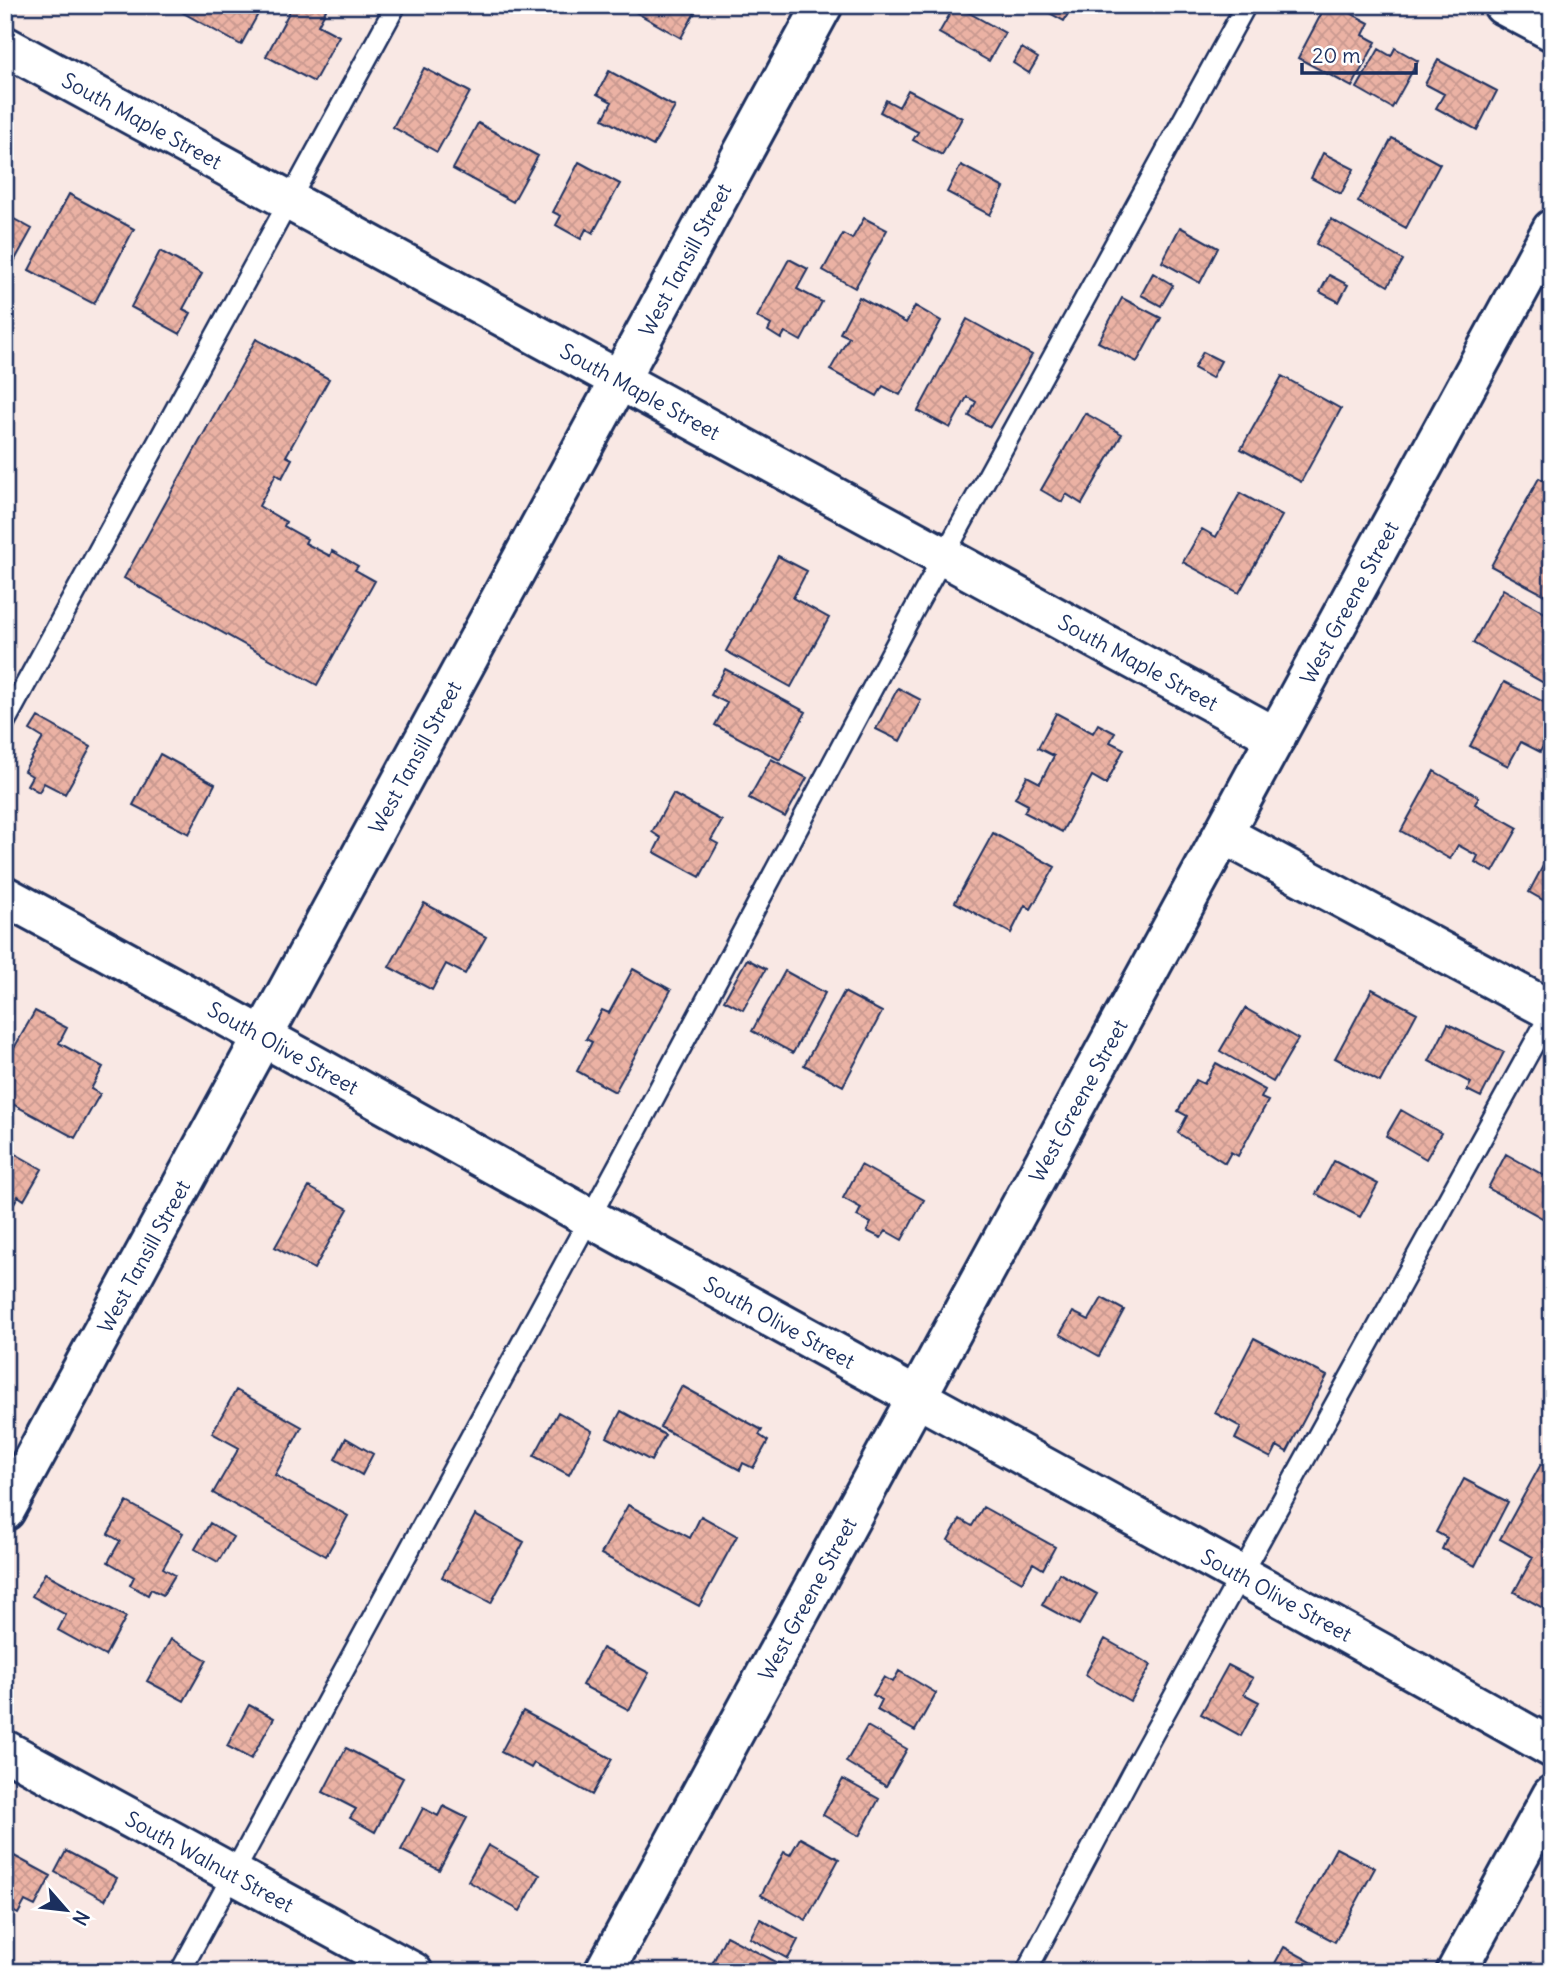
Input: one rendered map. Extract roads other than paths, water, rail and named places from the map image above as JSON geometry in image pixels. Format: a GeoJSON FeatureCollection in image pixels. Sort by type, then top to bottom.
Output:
{"type":"FeatureCollection","features":[{"type":"Feature","properties":{"kind":"street","name":"West Tansill Street"},"geometry":{"type":"LineString","coordinates":[[5,1511],[823,5]]}},
{"type":"Feature","properties":{"kind":"street"},"geometry":{"type":"LineString","coordinates":[[1503,5],[1552,31]]}},
{"type":"Feature","properties":{"kind":"street","name":"South Maple Street"},"geometry":{"type":"LineString","coordinates":[[5,46],[1276,737]]}},
{"type":"Feature","properties":{"kind":"street","name":"West Greene Street"},"geometry":{"type":"LineString","coordinates":[[604,1972],[1225,835],[1552,229]]}},
{"type":"Feature","properties":{"kind":"street"},"geometry":{"type":"LineString","coordinates":[[1225,835],[1552,1011]]}},
{"type":"Feature","properties":{"kind":"street","name":"South Olive Street"},"geometry":{"type":"LineString","coordinates":[[5,896],[264,1034],[589,1217],[1244,1574],[1552,1748]]}},
{"type":"Feature","properties":{"kind":"street","name":"South Walnut Street"},"geometry":{"type":"LineString","coordinates":[[5,1750],[413,1972]]}},
{"type":"Feature","properties":{"kind":"street"},"geometry":{"type":"LineString","coordinates":[[1456,1972],[1552,1795]]}},
{"type":"Feature","properties":{"kind":"lane"},"geometry":{"type":"LineString","coordinates":[[5,722],[291,202],[396,5]]}},
{"type":"Feature","properties":{"kind":"lane"},"geometry":{"type":"LineString","coordinates":[[180,1972],[1246,5]]}},
{"type":"Feature","properties":{"kind":"lane"},"geometry":{"type":"LineString","coordinates":[[1026,1972],[1131,1774],[1244,1574],[1552,1011]]}}]}
